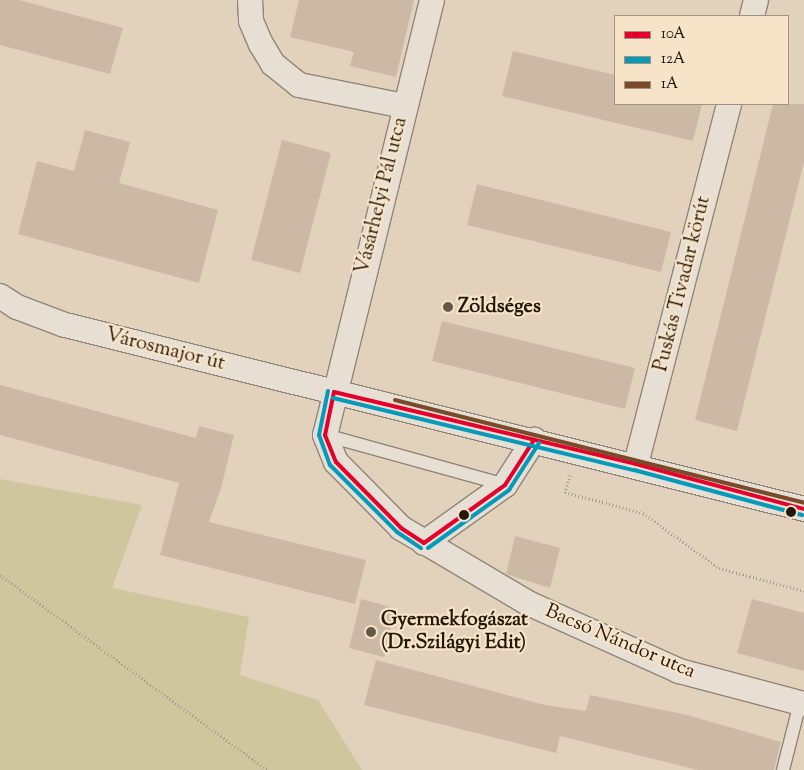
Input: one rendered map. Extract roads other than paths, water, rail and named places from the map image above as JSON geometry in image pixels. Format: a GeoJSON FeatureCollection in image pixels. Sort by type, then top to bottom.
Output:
{"type":"FeatureCollection","features":[{"type":"Feature","properties":{"kind":"street"},"geometry":{"type":"LineString","coordinates":[[250,0],[251,21],[261,44],[273,64],[299,85],[404,106]]}},
{"type":"Feature","properties":{"kind":"street","name":"Vásárhelyi Pál utca"},"geometry":{"type":"LineString","coordinates":[[334,392],[432,0]]}},
{"type":"Feature","properties":{"kind":"street"},"geometry":{"type":"LineString","coordinates":[[752,15],[756,0]]}},
{"type":"Feature","properties":{"kind":"street","name":"Puskás Tivadar körút"},"geometry":{"type":"LineString","coordinates":[[636,464],[729,105]]}},
{"type":"Feature","properties":{"kind":"street","name":"Városmajor út"},"geometry":{"type":"LineString","coordinates":[[0,296],[17,307],[65,325],[636,464],[804,509]]}},
{"type":"Feature","properties":{"kind":"street"},"geometry":{"type":"LineString","coordinates":[[334,392],[325,435],[336,462],[358,488],[401,528],[424,543],[505,485],[534,440]]}},
{"type":"Feature","properties":{"kind":"street","name":"Bacsó Nándor utca"},"geometry":{"type":"LineString","coordinates":[[424,543],[528,603],[632,652],[679,671],[802,704]]}},
{"type":"Feature","properties":{"kind":"lane"},"geometry":{"type":"LineString","coordinates":[[325,435],[505,485]]}},
{"type":"Feature","properties":{"kind":"lane","name":"Bacsó Nándor utca"},"geometry":{"type":"LineString","coordinates":[[782,770],[802,704]]}},
{"type":"Feature","properties":{"kind":"place","name":"Zöldséges"},"geometry":{"type":"Point","coordinates":[448,307]}},
{"type":"Feature","properties":{"kind":"place","name":"Gyermekfogászat (Dr.Szilágyi Edit)"},"geometry":{"type":"Point","coordinates":[371,632]}}]}
